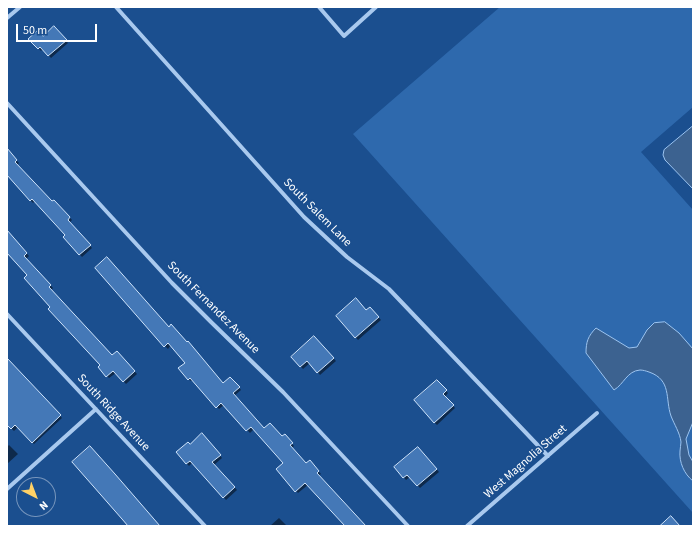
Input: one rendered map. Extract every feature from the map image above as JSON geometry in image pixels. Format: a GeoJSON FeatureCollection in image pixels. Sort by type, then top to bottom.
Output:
{"type":"FeatureCollection","features":[{"type":"Feature","properties":{"kind":"street"},"geometry":{"type":"LineString","coordinates":[[7,18],[20,7]]}},
{"type":"Feature","properties":{"kind":"street","name":"South Salem Lane"},"geometry":{"type":"LineString","coordinates":[[116,7],[304,217],[346,257],[390,289],[548,456]]}},
{"type":"Feature","properties":{"kind":"street"},"geometry":{"type":"LineString","coordinates":[[319,7],[344,36],[376,7]]}},
{"type":"Feature","properties":{"kind":"street","name":"South Fernandez Avenue"},"geometry":{"type":"LineString","coordinates":[[7,103],[172,283],[283,392],[408,526]]}},
{"type":"Feature","properties":{"kind":"street","name":"South Ridge Avenue"},"geometry":{"type":"LineString","coordinates":[[7,314],[205,526]]}},
{"type":"Feature","properties":{"kind":"street"},"geometry":{"type":"LineString","coordinates":[[7,489],[96,409]]}},
{"type":"Feature","properties":{"kind":"street","name":"West Magnolia Street"},"geometry":{"type":"LineString","coordinates":[[467,526],[597,413]]}},
{"type":"Feature","properties":{"kind":"shaded area"},"geometry":{"type":"Polygon","coordinates":[[[500,7],[693,7],[693,107],[641,152],[693,210],[693,513],[353,134],[500,7]]]}},
{"type":"Feature","properties":{"kind":"shaded area"},"geometry":{"type":"Polygon","coordinates":[[[693,126],[693,189],[665,160],[663,155],[664,150],[693,126]]]}},
{"type":"Feature","properties":{"kind":"shaded area"},"geometry":{"type":"Polygon","coordinates":[[[665,322],[679,333],[693,349],[693,422],[686,439],[689,455],[693,462],[693,481],[687,475],[681,463],[681,442],[669,410],[666,391],[661,380],[656,375],[649,372],[641,370],[636,371],[629,375],[614,390],[586,353],[588,339],[596,328],[629,348],[637,347],[647,330],[654,323],[665,322]]]}},
{"type":"Feature","properties":{"kind":"building"},"geometry":{"type":"Polygon","coordinates":[[[54,26],[67,40],[48,56],[40,47],[38,49],[28,39],[38,30],[43,36],[54,26]]]}},
{"type":"Feature","properties":{"kind":"building"},"geometry":{"type":"Polygon","coordinates":[[[7,148],[17,160],[15,162],[52,201],[54,200],[70,217],[68,220],[91,245],[79,255],[63,237],[65,235],[32,199],[30,201],[7,175],[7,148]]]}},
{"type":"Feature","properties":{"kind":"building"},"geometry":{"type":"Polygon","coordinates":[[[7,230],[27,253],[24,256],[51,285],[49,287],[112,355],[117,351],[135,371],[123,382],[113,371],[106,377],[98,367],[100,365],[48,309],[50,307],[24,278],[27,275],[7,253],[7,230]]]}},
{"type":"Feature","properties":{"kind":"building"},"geometry":{"type":"Polygon","coordinates":[[[107,257],[169,327],[171,324],[187,342],[188,341],[223,383],[230,377],[240,387],[233,393],[264,428],[270,423],[282,436],[285,434],[293,443],[290,445],[306,463],[310,460],[319,471],[317,473],[366,526],[345,526],[305,483],[295,492],[276,469],[283,463],[251,427],[246,431],[221,403],[216,408],[190,378],[188,380],[178,368],[185,363],[168,343],[164,347],[95,268],[107,257]]]}},
{"type":"Feature","properties":{"kind":"building"},"geometry":{"type":"Polygon","coordinates":[[[356,298],[366,310],[370,307],[379,317],[355,338],[336,316],[356,298]]]}},
{"type":"Feature","properties":{"kind":"building"},"geometry":{"type":"Polygon","coordinates":[[[314,336],[334,358],[317,373],[307,361],[300,367],[291,357],[314,336]]]}},
{"type":"Feature","properties":{"kind":"building"},"geometry":{"type":"Polygon","coordinates":[[[7,358],[61,415],[32,443],[15,425],[11,429],[7,425],[7,358]]]}},
{"type":"Feature","properties":{"kind":"building"},"geometry":{"type":"Polygon","coordinates":[[[437,380],[447,390],[443,394],[454,405],[434,423],[414,400],[437,380]]]}},
{"type":"Feature","properties":{"kind":"building"},"geometry":{"type":"Polygon","coordinates":[[[202,433],[221,455],[212,462],[235,487],[223,498],[190,461],[186,464],[176,452],[188,442],[190,444],[202,433]]]}},
{"type":"Feature","properties":{"kind":"building"},"geometry":{"type":"Polygon","coordinates":[[[90,446],[160,526],[128,526],[72,462],[90,446]]]}},
{"type":"Feature","properties":{"kind":"building"},"geometry":{"type":"Polygon","coordinates":[[[418,447],[437,469],[417,486],[407,475],[403,478],[394,467],[418,447]]]}},
{"type":"Feature","properties":{"kind":"building"},"geometry":{"type":"Polygon","coordinates":[[[671,516],[680,526],[660,526],[671,516]]]}}]}
